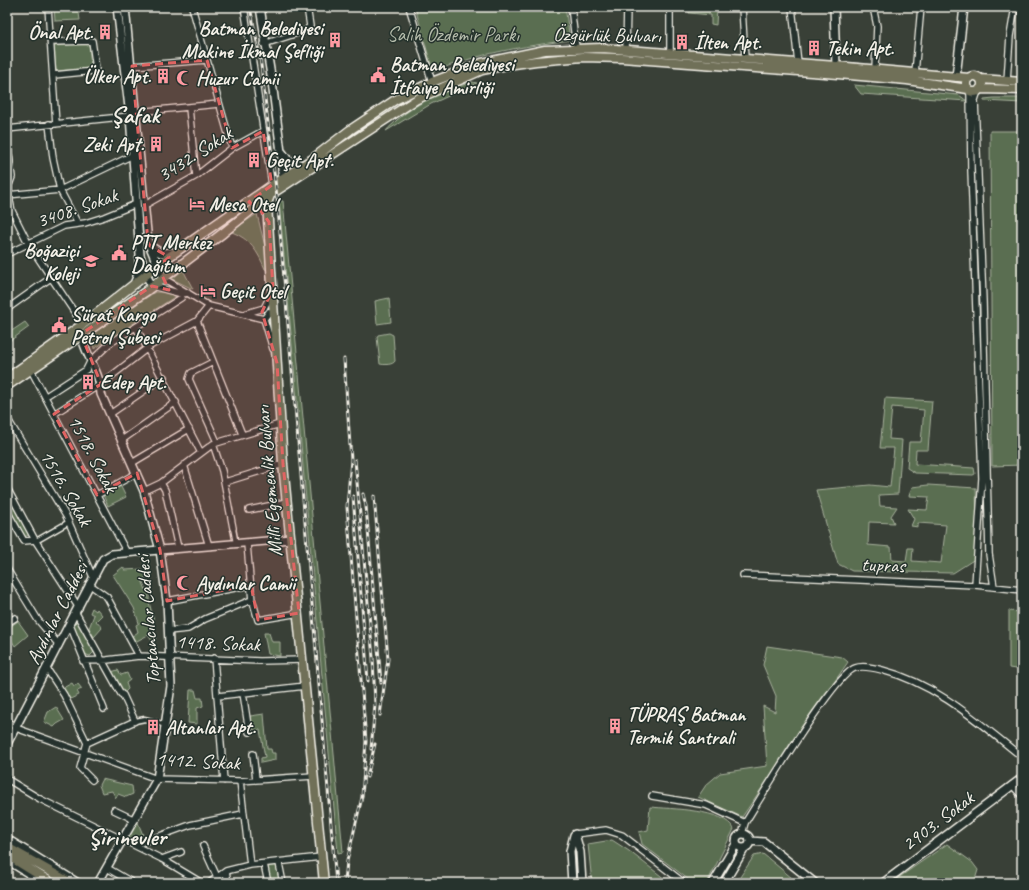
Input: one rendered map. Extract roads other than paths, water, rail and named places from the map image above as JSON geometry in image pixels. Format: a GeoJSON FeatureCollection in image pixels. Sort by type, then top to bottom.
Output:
{"type":"FeatureCollection","features":[{"type":"Feature","properties":{"kind":"main road","name":"Özgürlük Bulvarı"},"geometry":{"type":"LineString","coordinates":[[7,378],[83,325],[177,251],[370,116],[395,100],[432,82],[482,63],[545,50],[576,48],[670,53],[969,78]]}},
{"type":"Feature","properties":{"kind":"main road","name":"Özgürlük Bulvarı"},"geometry":{"type":"LineString","coordinates":[[7,386],[152,286],[223,233],[270,195],[417,99],[482,70],[506,65],[583,57],[622,58],[907,80],[974,90],[1022,90]]}},
{"type":"Feature","properties":{"kind":"main road"},"geometry":{"type":"LineString","coordinates":[[981,79],[982,83],[974,90],[966,85],[969,78],[976,76],[981,79],[1022,82]]}},
{"type":"Feature","properties":{"kind":"main road","name":"Millî Egemenlik Bulvarı"},"geometry":{"type":"LineString","coordinates":[[270,195],[267,204],[283,464],[304,660],[313,776],[324,883]]}},
{"type":"Feature","properties":{"kind":"main road"},"geometry":{"type":"LineString","coordinates":[[244,205],[255,206],[261,211],[269,222]]}},
{"type":"Feature","properties":{"kind":"main road"},"geometry":{"type":"LineString","coordinates":[[7,847],[71,883]]}},
{"type":"Feature","properties":{"kind":"main road"},"geometry":{"type":"LineString","coordinates":[[7,855],[52,883]]}},
{"type":"Feature","properties":{"kind":"street"},"geometry":{"type":"LineString","coordinates":[[48,7],[54,75],[56,124]]}},
{"type":"Feature","properties":{"kind":"street"},"geometry":{"type":"LineString","coordinates":[[117,7],[130,116],[140,255],[139,272],[134,284]]}},
{"type":"Feature","properties":{"kind":"street"},"geometry":{"type":"LineString","coordinates":[[126,7],[150,246],[158,267],[163,278],[209,306],[264,319]]}},
{"type":"Feature","properties":{"kind":"street"},"geometry":{"type":"LineString","coordinates":[[192,7],[218,104],[232,148]]}},
{"type":"Feature","properties":{"kind":"street"},"geometry":{"type":"LineString","coordinates":[[244,7],[272,185]]}},
{"type":"Feature","properties":{"kind":"street"},"geometry":{"type":"LineString","coordinates":[[260,7],[264,44],[272,82],[281,150],[282,178]]}},
{"type":"Feature","properties":{"kind":"street"},"geometry":{"type":"LineString","coordinates":[[264,44],[307,30],[310,26],[307,7]]}},
{"type":"Feature","properties":{"kind":"street"},"geometry":{"type":"LineString","coordinates":[[409,7],[432,82]]}},
{"type":"Feature","properties":{"kind":"street"},"geometry":{"type":"LineString","coordinates":[[571,7],[576,48]]}},
{"type":"Feature","properties":{"kind":"street"},"geometry":{"type":"LineString","coordinates":[[626,7],[626,50]]}},
{"type":"Feature","properties":{"kind":"street"},"geometry":{"type":"LineString","coordinates":[[670,7],[670,53]]}},
{"type":"Feature","properties":{"kind":"street"},"geometry":{"type":"LineString","coordinates":[[742,7],[745,59]]}},
{"type":"Feature","properties":{"kind":"street"},"geometry":{"type":"LineString","coordinates":[[792,7],[798,63]]}},
{"type":"Feature","properties":{"kind":"street"},"geometry":{"type":"LineString","coordinates":[[834,7],[836,66]]}},
{"type":"Feature","properties":{"kind":"street"},"geometry":{"type":"LineString","coordinates":[[873,7],[877,26],[875,69]]}},
{"type":"Feature","properties":{"kind":"street"},"geometry":{"type":"LineString","coordinates":[[915,73],[921,7]]}},
{"type":"Feature","properties":{"kind":"street"},"geometry":{"type":"LineString","coordinates":[[956,77],[964,7]]}},
{"type":"Feature","properties":{"kind":"street"},"geometry":{"type":"LineString","coordinates":[[1007,81],[1010,36],[1016,7],[1022,8]]}},
{"type":"Feature","properties":{"kind":"street"},"geometry":{"type":"LineString","coordinates":[[51,42],[92,41],[96,68],[94,71],[54,75]]}},
{"type":"Feature","properties":{"kind":"street"},"geometry":{"type":"LineString","coordinates":[[132,66],[207,60]]}},
{"type":"Feature","properties":{"kind":"street"},"geometry":{"type":"LineString","coordinates":[[974,90],[970,170],[982,478],[975,585]]}},
{"type":"Feature","properties":{"kind":"street"},"geometry":{"type":"LineString","coordinates":[[974,90],[983,301],[989,554],[994,587]]}},
{"type":"Feature","properties":{"kind":"street"},"geometry":{"type":"LineString","coordinates":[[137,112],[218,104]]}},
{"type":"Feature","properties":{"kind":"street"},"geometry":{"type":"LineString","coordinates":[[189,108],[196,176]]}},
{"type":"Feature","properties":{"kind":"street"},"geometry":{"type":"LineString","coordinates":[[7,129],[130,116]]}},
{"type":"Feature","properties":{"kind":"street"},"geometry":{"type":"LineString","coordinates":[[370,116],[376,127]]}},
{"type":"Feature","properties":{"kind":"street"},"geometry":{"type":"LineString","coordinates":[[49,124],[53,158],[60,190],[78,224]]}},
{"type":"Feature","properties":{"kind":"street","name":"3432. Sokak"},"geometry":{"type":"LineString","coordinates":[[145,205],[196,176],[232,148],[263,131]]}},
{"type":"Feature","properties":{"kind":"street"},"geometry":{"type":"LineString","coordinates":[[7,138],[12,177],[8,185],[8,195],[12,211],[28,242],[83,325]]}},
{"type":"Feature","properties":{"kind":"street"},"geometry":{"type":"LineString","coordinates":[[281,150],[288,160],[302,165]]}},
{"type":"Feature","properties":{"kind":"street"},"geometry":{"type":"LineString","coordinates":[[8,195],[60,190],[133,155]]}},
{"type":"Feature","properties":{"kind":"street","name":"3408. Sokak"},"geometry":{"type":"LineString","coordinates":[[7,254],[28,242],[64,226],[104,217],[136,204]]}},
{"type":"Feature","properties":{"kind":"street"},"geometry":{"type":"LineString","coordinates":[[150,246],[161,253],[177,251]]}},
{"type":"Feature","properties":{"kind":"street"},"geometry":{"type":"LineString","coordinates":[[140,255],[146,275],[152,286],[182,294],[188,293]]}},
{"type":"Feature","properties":{"kind":"street"},"geometry":{"type":"LineString","coordinates":[[7,309],[52,277]]}},
{"type":"Feature","properties":{"kind":"street"},"geometry":{"type":"LineString","coordinates":[[245,314],[264,308],[273,289]]}},
{"type":"Feature","properties":{"kind":"street"},"geometry":{"type":"LineString","coordinates":[[46,396],[86,370],[90,362],[110,344],[181,298]]}},
{"type":"Feature","properties":{"kind":"street"},"geometry":{"type":"LineString","coordinates":[[54,414],[101,384],[148,348],[197,321],[209,306]]}},
{"type":"Feature","properties":{"kind":"street"},"geometry":{"type":"LineString","coordinates":[[264,319],[269,312],[275,316]]}},
{"type":"Feature","properties":{"kind":"street"},"geometry":{"type":"LineString","coordinates":[[264,319],[277,363]]}},
{"type":"Feature","properties":{"kind":"street"},"geometry":{"type":"LineString","coordinates":[[197,321],[242,434]]}},
{"type":"Feature","properties":{"kind":"street"},"geometry":{"type":"LineString","coordinates":[[136,327],[164,377],[201,453]]}},
{"type":"Feature","properties":{"kind":"street","name":"Toptancılar Caddesi"},"geometry":{"type":"LineString","coordinates":[[81,334],[90,362],[101,384],[101,394],[144,491],[160,550],[167,601],[170,656],[171,686],[157,779],[100,881]]}},
{"type":"Feature","properties":{"kind":"street"},"geometry":{"type":"LineString","coordinates":[[213,362],[191,373],[189,379],[215,443],[225,482],[237,544]]}},
{"type":"Feature","properties":{"kind":"street","name":"1518. Sokak"},"geometry":{"type":"LineString","coordinates":[[31,370],[46,396],[127,553]]}},
{"type":"Feature","properties":{"kind":"street"},"geometry":{"type":"LineString","coordinates":[[110,414],[164,377]]}},
{"type":"Feature","properties":{"kind":"street"},"geometry":{"type":"LineString","coordinates":[[122,440],[176,402]]}},
{"type":"Feature","properties":{"kind":"street","name":"1516. Sokak"},"geometry":{"type":"LineString","coordinates":[[7,418],[69,522],[92,577]]}},
{"type":"Feature","properties":{"kind":"street"},"geometry":{"type":"LineString","coordinates":[[144,491],[161,483],[215,443],[280,424]]}},
{"type":"Feature","properties":{"kind":"street"},"geometry":{"type":"LineString","coordinates":[[132,463],[189,429]]}},
{"type":"Feature","properties":{"kind":"street"},"geometry":{"type":"LineString","coordinates":[[225,482],[283,464]]}},
{"type":"Feature","properties":{"kind":"street"},"geometry":{"type":"LineString","coordinates":[[184,465],[209,546]]}},
{"type":"Feature","properties":{"kind":"street"},"geometry":{"type":"LineString","coordinates":[[97,495],[137,473]]}},
{"type":"Feature","properties":{"kind":"street"},"geometry":{"type":"LineString","coordinates":[[161,483],[165,490],[178,548]]}},
{"type":"Feature","properties":{"kind":"street"},"geometry":{"type":"LineString","coordinates":[[7,488],[77,610],[102,661],[121,694],[124,695],[135,722]]}},
{"type":"Feature","properties":{"kind":"street"},"geometry":{"type":"LineString","coordinates":[[249,510],[287,502]]}},
{"type":"Feature","properties":{"kind":"street"},"geometry":{"type":"LineString","coordinates":[[7,511],[24,541],[36,540],[69,522]]}},
{"type":"Feature","properties":{"kind":"street","name":"Aydınlar Caddesi"},"geometry":{"type":"LineString","coordinates":[[7,744],[70,625],[92,577],[103,559],[112,554],[247,544],[291,539]]}},
{"type":"Feature","properties":{"kind":"street"},"geometry":{"type":"LineString","coordinates":[[247,544],[252,601],[258,620],[299,613]]}},
{"type":"Feature","properties":{"kind":"street"},"geometry":{"type":"LineString","coordinates":[[7,569],[38,620],[59,645]]}},
{"type":"Feature","properties":{"kind":"street","name":"tupras"},"geometry":{"type":"LineString","coordinates":[[743,575],[975,585],[1022,590]]}},
{"type":"Feature","properties":{"kind":"street"},"geometry":{"type":"LineString","coordinates":[[89,584],[107,597],[139,656]]}},
{"type":"Feature","properties":{"kind":"street"},"geometry":{"type":"LineString","coordinates":[[167,601],[251,584]]}},
{"type":"Feature","properties":{"kind":"street"},"geometry":{"type":"LineString","coordinates":[[168,631],[188,629],[205,619],[252,601]]}},
{"type":"Feature","properties":{"kind":"street"},"geometry":{"type":"LineString","coordinates":[[7,623],[15,618]]}},
{"type":"Feature","properties":{"kind":"street"},"geometry":{"type":"LineString","coordinates":[[70,625],[83,661],[104,710]]}},
{"type":"Feature","properties":{"kind":"street","name":"1418. Sokak"},"geometry":{"type":"LineString","coordinates":[[83,661],[102,661],[139,656],[170,656],[260,661],[304,660]]}},
{"type":"Feature","properties":{"kind":"street"},"geometry":{"type":"LineString","coordinates":[[214,658],[224,781]]}},
{"type":"Feature","properties":{"kind":"street"},"geometry":{"type":"LineString","coordinates":[[713,883],[736,844],[737,838],[742,834],[745,823],[792,748],[842,678],[855,668],[863,666],[888,671],[928,686],[959,707],[1022,757]]}},
{"type":"Feature","properties":{"kind":"street"},"geometry":{"type":"LineString","coordinates":[[47,669],[64,695],[87,743],[80,768],[92,780]]}},
{"type":"Feature","properties":{"kind":"street"},"geometry":{"type":"LineString","coordinates":[[218,696],[305,686]]}},
{"type":"Feature","properties":{"kind":"street"},"geometry":{"type":"LineString","coordinates":[[243,693],[250,732]]}},
{"type":"Feature","properties":{"kind":"street"},"geometry":{"type":"LineString","coordinates":[[87,743],[145,719],[166,725]]}},
{"type":"Feature","properties":{"kind":"street"},"geometry":{"type":"LineString","coordinates":[[7,720],[16,728]]}},
{"type":"Feature","properties":{"kind":"street","name":"1412. Sokak"},"geometry":{"type":"LineString","coordinates":[[16,728],[157,779],[240,781],[313,776]]}},
{"type":"Feature","properties":{"kind":"street"},"geometry":{"type":"LineString","coordinates":[[253,754],[256,779]]}},
{"type":"Feature","properties":{"kind":"street","name":"2903. Sokak"},"geometry":{"type":"LineString","coordinates":[[883,883],[1022,778]]}},
{"type":"Feature","properties":{"kind":"street"},"geometry":{"type":"LineString","coordinates":[[7,779],[40,799],[162,859],[202,883]]}},
{"type":"Feature","properties":{"kind":"street"},"geometry":{"type":"LineString","coordinates":[[240,781],[250,865]]}},
{"type":"Feature","properties":{"kind":"street"},"geometry":{"type":"LineString","coordinates":[[1012,785],[1022,796]]}},
{"type":"Feature","properties":{"kind":"street"},"geometry":{"type":"LineString","coordinates":[[652,796],[706,805],[745,823]]}},
{"type":"Feature","properties":{"kind":"street"},"geometry":{"type":"LineString","coordinates":[[114,810],[135,820]]}},
{"type":"Feature","properties":{"kind":"street"},"geometry":{"type":"LineString","coordinates":[[135,845],[190,825],[243,814]]}},
{"type":"Feature","properties":{"kind":"street"},"geometry":{"type":"LineString","coordinates":[[574,834],[606,830],[622,835],[684,883]]}},
{"type":"Feature","properties":{"kind":"street"},"geometry":{"type":"LineString","coordinates":[[572,883],[570,851],[574,834]]}},
{"type":"Feature","properties":{"kind":"street"},"geometry":{"type":"LineString","coordinates":[[574,834],[580,852],[582,883]]}},
{"type":"Feature","properties":{"kind":"street"},"geometry":{"type":"LineString","coordinates":[[742,834],[748,837],[750,841]]}},
{"type":"Feature","properties":{"kind":"street"},"geometry":{"type":"LineString","coordinates":[[7,839],[78,883]]}},
{"type":"Feature","properties":{"kind":"street"},"geometry":{"type":"LineString","coordinates":[[724,883],[750,841]]}},
{"type":"Feature","properties":{"kind":"street"},"geometry":{"type":"LineString","coordinates":[[750,841],[764,842],[815,883]]}},
{"type":"Feature","properties":{"kind":"street"},"geometry":{"type":"LineString","coordinates":[[736,844],[741,848],[745,848]]}},
{"type":"Feature","properties":{"kind":"street"},"geometry":{"type":"LineString","coordinates":[[203,846],[217,877]]}},
{"type":"Feature","properties":{"kind":"street"},"geometry":{"type":"LineString","coordinates":[[162,859],[181,852]]}},
{"type":"Feature","properties":{"kind":"street"},"geometry":{"type":"LineString","coordinates":[[209,883],[226,871],[250,865],[279,863],[321,857]]}},
{"type":"Feature","properties":{"kind":"street"},"geometry":{"type":"LineString","coordinates":[[7,860],[44,883]]}},
{"type":"Feature","properties":{"kind":"street"},"geometry":{"type":"LineString","coordinates":[[279,863],[284,883]]}},
{"type":"Feature","properties":{"kind":"street"},"geometry":{"type":"LineString","coordinates":[[264,864],[268,883]]}},
{"type":"Feature","properties":{"kind":"street"},"geometry":{"type":"LineString","coordinates":[[107,868],[133,883]]}},
{"type":"Feature","properties":{"kind":"street"},"geometry":{"type":"LineString","coordinates":[[226,871],[228,883]]}},
{"type":"Feature","properties":{"kind":"railway"},"geometry":{"type":"LineString","coordinates":[[250,7],[260,57],[277,197],[336,883]]}},
{"type":"Feature","properties":{"kind":"railway"},"geometry":{"type":"LineString","coordinates":[[344,359],[351,460],[347,507],[366,741],[362,797],[347,861],[345,883]]}},
{"type":"Feature","properties":{"kind":"railway"},"geometry":{"type":"LineString","coordinates":[[355,460],[373,658],[375,705],[371,749]]}},
{"type":"Feature","properties":{"kind":"railway"},"geometry":{"type":"LineString","coordinates":[[363,494],[366,506],[381,683]]}},
{"type":"Feature","properties":{"kind":"railway"},"geometry":{"type":"LineString","coordinates":[[353,496],[368,681]]}},
{"type":"Feature","properties":{"kind":"railway"},"geometry":{"type":"LineString","coordinates":[[374,496],[388,659],[380,715]]}},
{"type":"Feature","properties":{"kind":"railway"},"geometry":{"type":"LineString","coordinates":[[367,777],[375,744]]}},
{"type":"Feature","properties":{"kind":"place","name":"Önal Apt."},"geometry":{"type":"Point","coordinates":[105,32]}},
{"type":"Feature","properties":{"kind":"place","name":"Batman Belediyesi Makine İkmal Şefliği"},"geometry":{"type":"Point","coordinates":[335,40]}},
{"type":"Feature","properties":{"kind":"place","name":"İlten Apt."},"geometry":{"type":"Point","coordinates":[682,42]}},
{"type":"Feature","properties":{"kind":"place","name":"Tekin Apt."},"geometry":{"type":"Point","coordinates":[814,48]}},
{"type":"Feature","properties":{"kind":"place","name":"Batman Belediyesi İtfaiye Amirliği"},"geometry":{"type":"Point","coordinates":[378,75]}},
{"type":"Feature","properties":{"kind":"place","name":"Ülker Apt."},"geometry":{"type":"Point","coordinates":[163,76]}},
{"type":"Feature","properties":{"kind":"place","name":"Huzur Camii"},"geometry":{"type":"Point","coordinates":[184,78]}},
{"type":"Feature","properties":{"kind":"place","name":"Zeki Apt."},"geometry":{"type":"Point","coordinates":[156,144]}},
{"type":"Feature","properties":{"kind":"place","name":"Geçit Apt."},"geometry":{"type":"Point","coordinates":[254,160]}},
{"type":"Feature","properties":{"kind":"place","name":"Mesa Otel"},"geometry":{"type":"Point","coordinates":[197,204]}},
{"type":"Feature","properties":{"kind":"place","name":"PTT Merkez Dağıtım"},"geometry":{"type":"Point","coordinates":[119,253]}},
{"type":"Feature","properties":{"kind":"place","name":"Boğaziçi Koleji"},"geometry":{"type":"Point","coordinates":[91,261]}},
{"type":"Feature","properties":{"kind":"place","name":"Geçit Otel"},"geometry":{"type":"Point","coordinates":[208,291]}},
{"type":"Feature","properties":{"kind":"place","name":"Sürat Kargo Petrol Şubesi"},"geometry":{"type":"Point","coordinates":[59,325]}},
{"type":"Feature","properties":{"kind":"place","name":"Edep Apt."},"geometry":{"type":"Point","coordinates":[88,382]}},
{"type":"Feature","properties":{"kind":"place","name":"Aydınlar Camii"},"geometry":{"type":"Point","coordinates":[184,583]}},
{"type":"Feature","properties":{"kind":"place","name":"TÜPRAŞ Batman Termik Santrali"},"geometry":{"type":"Point","coordinates":[615,726]}},
{"type":"Feature","properties":{"kind":"place","name":"Altanlar Apt."},"geometry":{"type":"Point","coordinates":[153,727]}},
{"type":"Feature","properties":{"kind":"district","name":"Şafak"},"geometry":{"type":"Point","coordinates":[135,115]}},
{"type":"Feature","properties":{"kind":"district","name":"Şirinevler"},"geometry":{"type":"Point","coordinates":[127,837]}},
{"type":"Feature","properties":{"kind":"park label","name":"Salih Özdemir Parkı"},"geometry":{"type":"Point","coordinates":[453,34]}}]}
